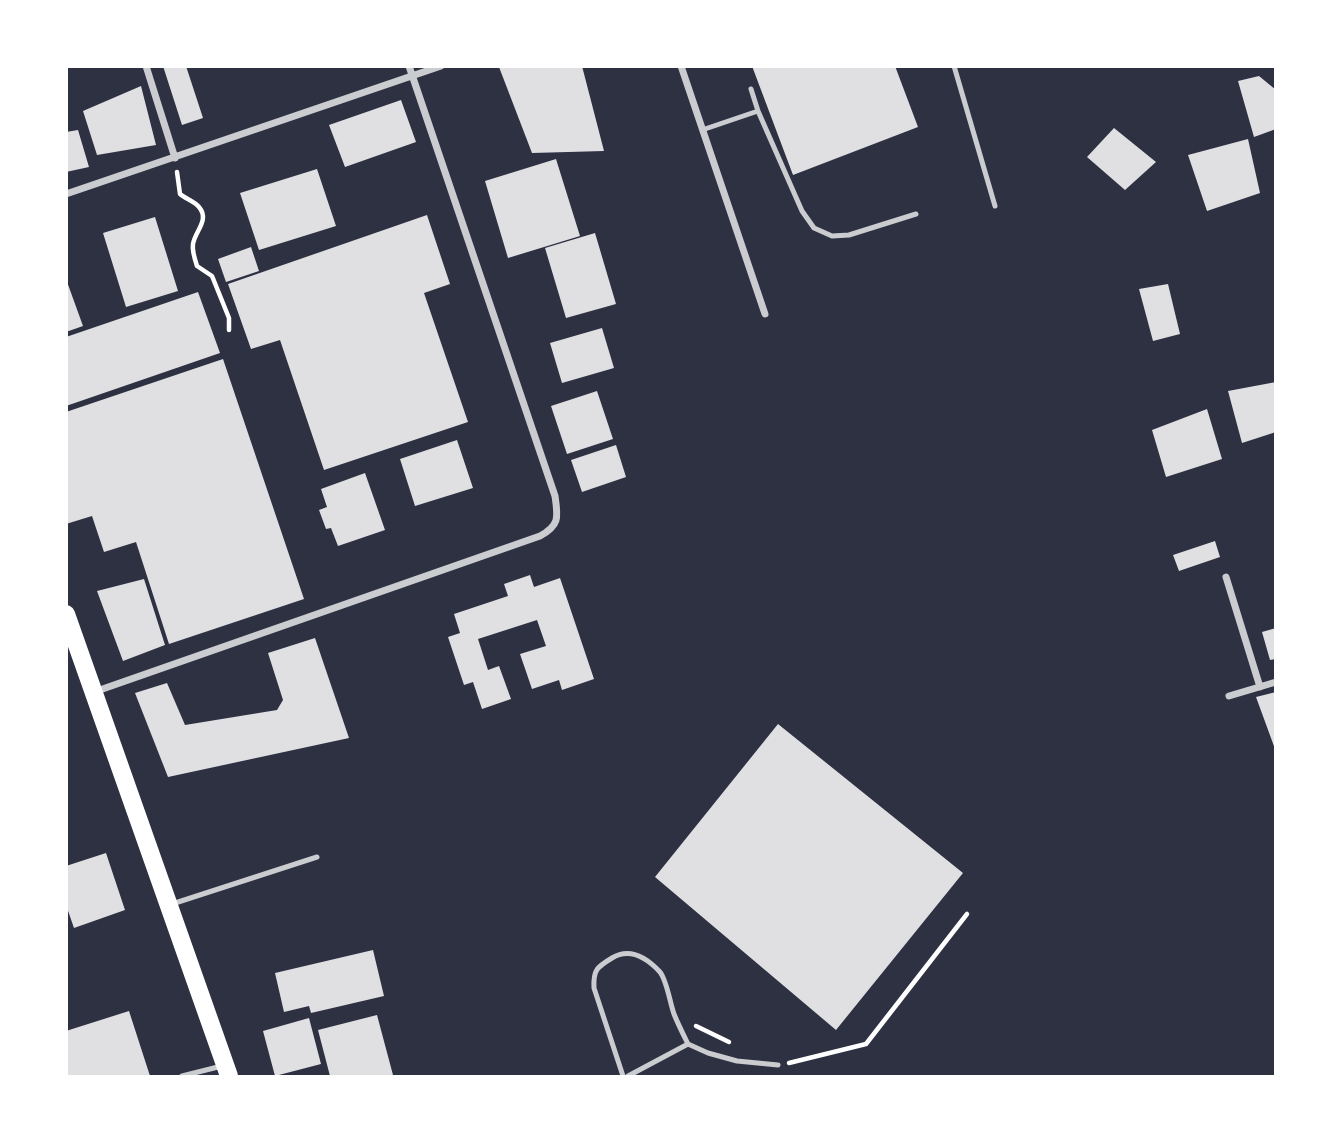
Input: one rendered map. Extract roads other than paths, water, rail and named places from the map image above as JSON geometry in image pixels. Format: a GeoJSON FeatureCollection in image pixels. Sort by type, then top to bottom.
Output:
{"type":"FeatureCollection","features":[{"type":"Feature","properties":{"kind":"main road"},"geometry":{"type":"LineString","coordinates":[[66,614],[227,1071]]}},
{"type":"Feature","properties":{"kind":"street"},"geometry":{"type":"LineString","coordinates":[[146,66],[175,158]]}},
{"type":"Feature","properties":{"kind":"street"},"geometry":{"type":"LineString","coordinates":[[93,692],[540,536],[551,530],[556,521],[558,514],[555,496],[409,66]]}},
{"type":"Feature","properties":{"kind":"street"},"geometry":{"type":"LineString","coordinates":[[66,194],[441,66]]}},
{"type":"Feature","properties":{"kind":"street"},"geometry":{"type":"LineString","coordinates":[[681,66],[765,314]]}},
{"type":"Feature","properties":{"kind":"street"},"geometry":{"type":"LineString","coordinates":[[1226,577],[1260,687]]}},
{"type":"Feature","properties":{"kind":"street"},"geometry":{"type":"LineString","coordinates":[[1229,696],[1276,682]]}},
{"type":"Feature","properties":{"kind":"lane"},"geometry":{"type":"LineString","coordinates":[[954,66],[995,206]]}},
{"type":"Feature","properties":{"kind":"lane"},"geometry":{"type":"LineString","coordinates":[[751,89],[802,211],[814,228],[832,236],[849,235],[916,214]]}},
{"type":"Feature","properties":{"kind":"lane"},"geometry":{"type":"LineString","coordinates":[[702,130],[758,111]]}},
{"type":"Feature","properties":{"kind":"lane"},"geometry":{"type":"LineString","coordinates":[[169,905],[317,858]]}},
{"type":"Feature","properties":{"kind":"lane"},"geometry":{"type":"LineString","coordinates":[[623,1076],[594,988],[593,975],[598,967],[628,952],[643,957],[661,974],[674,1016],[688,1044],[737,1062],[778,1065]]}},
{"type":"Feature","properties":{"kind":"lane"},"geometry":{"type":"LineString","coordinates":[[628,1076],[688,1044]]}},
{"type":"Feature","properties":{"kind":"lane"},"geometry":{"type":"LineString","coordinates":[[182,1076],[227,1071]]}}]}
